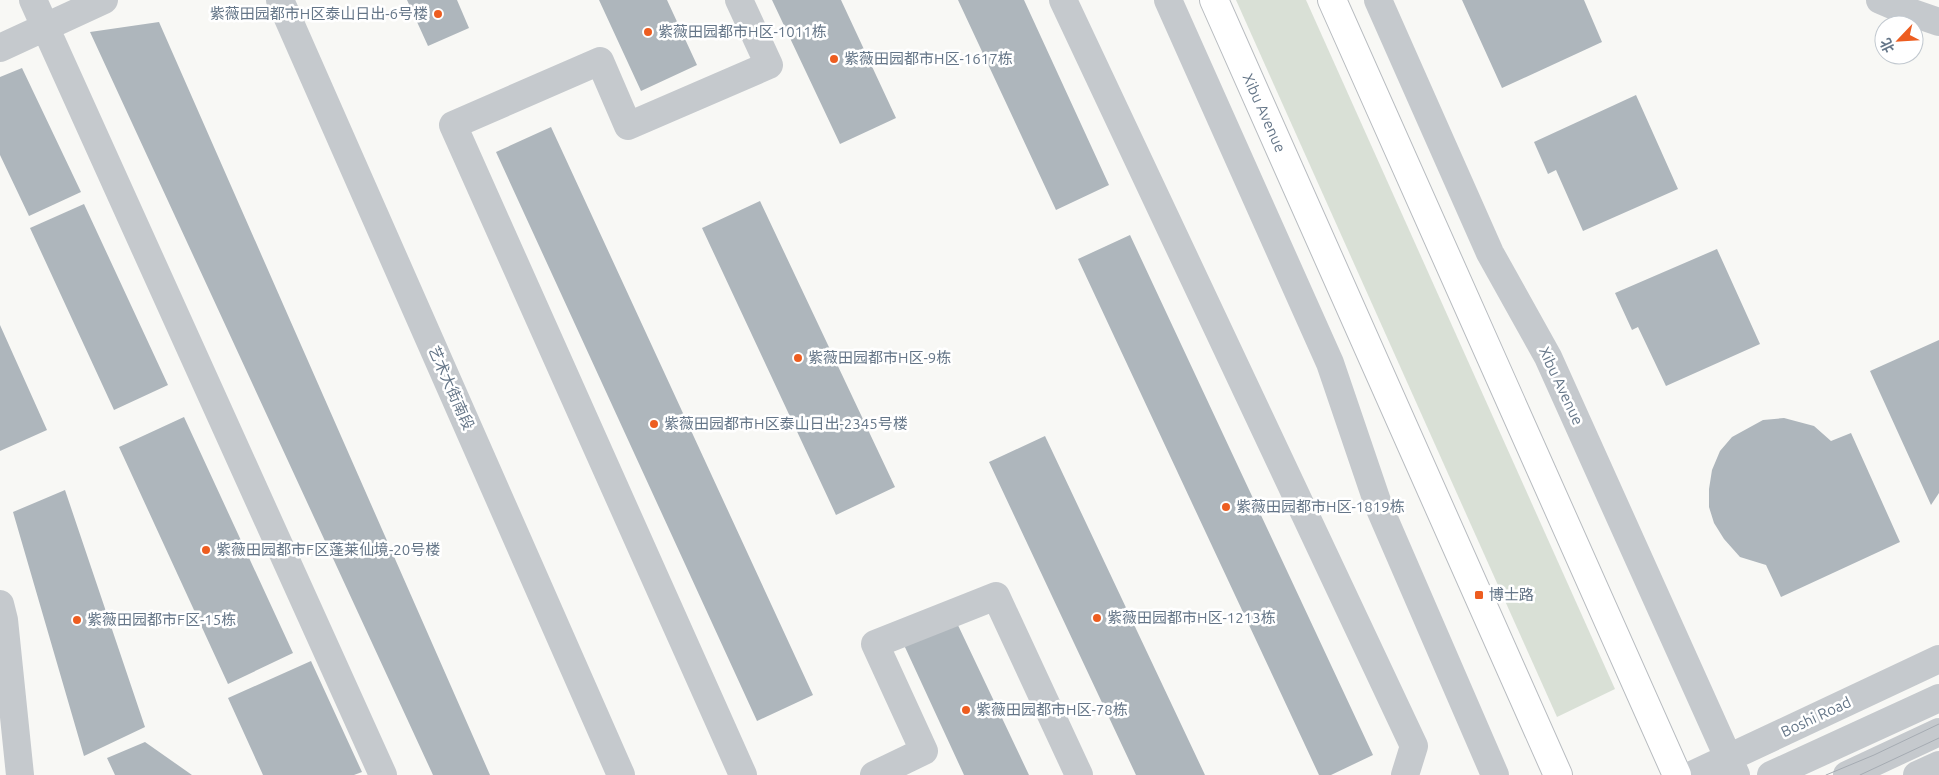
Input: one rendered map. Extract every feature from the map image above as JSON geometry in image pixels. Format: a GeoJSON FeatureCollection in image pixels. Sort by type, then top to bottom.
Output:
{"type":"FeatureCollection","features":[{"type":"Feature","properties":{"kind":"main road","name":"Xibu Avenue"},"geometry":{"type":"LineString","coordinates":[[1214,0],[1558,775]]}},
{"type":"Feature","properties":{"kind":"main road"},"geometry":{"type":"LineString","coordinates":[[1332,0],[1677,775]]}},
{"type":"Feature","properties":{"kind":"street"},"geometry":{"type":"LineString","coordinates":[[33,0],[383,775]]}},
{"type":"Feature","properties":{"kind":"street"},"geometry":{"type":"LineString","coordinates":[[0,48],[104,0]]}},
{"type":"Feature","properties":{"kind":"street","name":"艺术大街南段"},"geometry":{"type":"LineString","coordinates":[[280,0],[622,775]]}},
{"type":"Feature","properties":{"kind":"street"},"geometry":{"type":"LineString","coordinates":[[739,0],[769,64],[628,126],[600,61],[453,125],[743,775]]}},
{"type":"Feature","properties":{"kind":"street"},"geometry":{"type":"LineString","coordinates":[[1063,0],[1414,746],[1405,775]]}},
{"type":"Feature","properties":{"kind":"street"},"geometry":{"type":"LineString","coordinates":[[1168,0],[1330,363],[1379,507],[1495,775]]}},
{"type":"Feature","properties":{"kind":"street","name":"Xibu Avenue"},"geometry":{"type":"LineString","coordinates":[[1378,0],[1490,253],[1548,357],[1732,767]]}},
{"type":"Feature","properties":{"kind":"street"},"geometry":{"type":"LineString","coordinates":[[1880,0],[1901,10],[1939,22]]}},
{"type":"Feature","properties":{"kind":"street"},"geometry":{"type":"LineString","coordinates":[[874,775],[924,750],[876,644],[996,596],[1079,775]]}},
{"type":"Feature","properties":{"kind":"street"},"geometry":{"type":"LineString","coordinates":[[0,604],[4,620],[20,775]]}},
{"type":"Feature","properties":{"kind":"street","name":"Boshi Road"},"geometry":{"type":"LineString","coordinates":[[1692,775],[1732,767],[1939,659]]}},
{"type":"Feature","properties":{"kind":"street"},"geometry":{"type":"LineString","coordinates":[[1771,775],[1939,698]]}},
{"type":"Feature","properties":{"kind":"street"},"geometry":{"type":"LineString","coordinates":[[1847,775],[1939,732]]}},
{"type":"Feature","properties":{"kind":"street"},"geometry":{"type":"LineString","coordinates":[[1917,775],[1939,765]]}},
{"type":"Feature","properties":{"kind":"street"},"geometry":{"type":"LineString","coordinates":[[0,766],[13,775]]}},
{"type":"Feature","properties":{"kind":"shaded area"},"geometry":{"type":"Polygon","coordinates":[[[1236,0],[1306,0],[1615,689],[1557,717],[1236,0]]]}},
{"type":"Feature","properties":{"kind":"building","name":"紫薇田园都市H区泰山日出-6号楼"},"geometry":{"type":"Polygon","coordinates":[[[407,0],[457,0],[469,28],[428,46],[407,0]]]}},
{"type":"Feature","properties":{"kind":"building","name":"紫薇田园都市H区-1011栋"},"geometry":{"type":"Polygon","coordinates":[[[599,0],[667,0],[697,65],[641,91],[599,0]]]}},
{"type":"Feature","properties":{"kind":"building","name":"紫薇田园都市H区-1617栋"},"geometry":{"type":"Polygon","coordinates":[[[772,0],[841,0],[896,118],[840,144],[772,0]]]}},
{"type":"Feature","properties":{"kind":"building"},"geometry":{"type":"Polygon","coordinates":[[[958,0],[1024,0],[1109,185],[1056,210],[958,0]]]}},
{"type":"Feature","properties":{"kind":"building"},"geometry":{"type":"Polygon","coordinates":[[[1462,0],[1584,0],[1602,42],[1502,88],[1462,0]]]}},
{"type":"Feature","properties":{"kind":"building"},"geometry":{"type":"Polygon","coordinates":[[[159,22],[490,775],[433,775],[90,32],[159,22]]]}},
{"type":"Feature","properties":{"kind":"building"},"geometry":{"type":"Polygon","coordinates":[[[22,68],[81,192],[29,216],[0,155],[0,77],[22,68]]]}},
{"type":"Feature","properties":{"kind":"building"},"geometry":{"type":"Polygon","coordinates":[[[1636,95],[1678,189],[1583,231],[1556,170],[1548,174],[1534,142],[1636,95]]]}},
{"type":"Feature","properties":{"kind":"building","name":"紫薇田园都市H区泰山日出-2345号楼"},"geometry":{"type":"Polygon","coordinates":[[[551,127],[813,695],[757,721],[496,152],[551,127]]]}},
{"type":"Feature","properties":{"kind":"building","name":"紫薇田园都市H区-9栋"},"geometry":{"type":"Polygon","coordinates":[[[760,201],[895,487],[836,515],[702,228],[760,201]]]}},
{"type":"Feature","properties":{"kind":"building"},"geometry":{"type":"Polygon","coordinates":[[[84,204],[168,385],[114,410],[30,228],[84,204]]]}},
{"type":"Feature","properties":{"kind":"building","name":"紫薇田园都市H区-1819栋"},"geometry":{"type":"Polygon","coordinates":[[[1130,235],[1373,755],[1331,775],[1319,775],[1078,259],[1130,235]]]}},
{"type":"Feature","properties":{"kind":"building"},"geometry":{"type":"Polygon","coordinates":[[[1717,249],[1760,344],[1666,386],[1638,327],[1632,330],[1615,293],[1717,249]]]}},
{"type":"Feature","properties":{"kind":"building"},"geometry":{"type":"Polygon","coordinates":[[[0,325],[47,430],[0,451],[0,325]]]}},
{"type":"Feature","properties":{"kind":"building"},"geometry":{"type":"Polygon","coordinates":[[[1939,340],[1939,493],[1931,505],[1870,371],[1939,340]]]}},
{"type":"Feature","properties":{"kind":"building","name":"紫薇田园都市F区蓬莱仙境-20号楼"},"geometry":{"type":"Polygon","coordinates":[[[184,417],[293,653],[228,684],[119,447],[184,417]]]}},
{"type":"Feature","properties":{"kind":"building"},"geometry":{"type":"Polygon","coordinates":[[[1784,418],[1814,426],[1831,441],[1851,433],[1900,542],[1781,597],[1766,565],[1740,557],[1724,539],[1714,523],[1709,507],[1709,489],[1712,470],[1720,451],[1732,437],[1763,420],[1784,418]]]}},
{"type":"Feature","properties":{"kind":"building","name":"紫薇田园都市H区-1213栋"},"geometry":{"type":"Polygon","coordinates":[[[1045,436],[1205,775],[1136,775],[989,462],[1045,436]]]}},
{"type":"Feature","properties":{"kind":"building","name":"紫薇田园都市F区-15栋"},"geometry":{"type":"Polygon","coordinates":[[[65,490],[145,727],[84,756],[13,512],[65,490]]]}},
{"type":"Feature","properties":{"kind":"building","name":"紫薇田园都市H区-78栋"},"geometry":{"type":"Polygon","coordinates":[[[956,621],[1029,775],[964,775],[904,645],[956,621]]]}},
{"type":"Feature","properties":{"kind":"building"},"geometry":{"type":"Polygon","coordinates":[[[311,661],[362,772],[354,775],[263,775],[228,698],[311,661]]]}},
{"type":"Feature","properties":{"kind":"building"},"geometry":{"type":"Polygon","coordinates":[[[145,742],[192,775],[115,775],[107,758],[145,742]]]}},
{"type":"Feature","properties":{"kind":"tram line"},"geometry":{"type":"LineString","coordinates":[[1826,775],[1874,755],[1939,724]]}},
{"type":"Feature","properties":{"kind":"tram line"},"geometry":{"type":"LineString","coordinates":[[1860,775],[1939,738]]}},
{"type":"Feature","properties":{"kind":"place","name":"紫薇田园都市H区泰山日出-6号楼"},"geometry":{"type":"Point","coordinates":[438,14]}},
{"type":"Feature","properties":{"kind":"place","name":"紫薇田园都市H区-1011栋"},"geometry":{"type":"Point","coordinates":[648,32]}},
{"type":"Feature","properties":{"kind":"place","name":"紫薇田园都市H区-1617栋"},"geometry":{"type":"Point","coordinates":[834,59]}},
{"type":"Feature","properties":{"kind":"place","name":"紫薇田园都市H区-9栋"},"geometry":{"type":"Point","coordinates":[798,358]}},
{"type":"Feature","properties":{"kind":"place","name":"紫薇田园都市H区泰山日出-2345号楼"},"geometry":{"type":"Point","coordinates":[654,424]}},
{"type":"Feature","properties":{"kind":"place","name":"紫薇田园都市H区-1819栋"},"geometry":{"type":"Point","coordinates":[1226,507]}},
{"type":"Feature","properties":{"kind":"place","name":"紫薇田园都市F区蓬莱仙境-20号楼"},"geometry":{"type":"Point","coordinates":[206,550]}},
{"type":"Feature","properties":{"kind":"place","name":"博士路"},"geometry":{"type":"Point","coordinates":[1479,595]}},
{"type":"Feature","properties":{"kind":"place","name":"紫薇田园都市H区-1213栋"},"geometry":{"type":"Point","coordinates":[1097,618]}},
{"type":"Feature","properties":{"kind":"place","name":"紫薇田园都市F区-15栋"},"geometry":{"type":"Point","coordinates":[77,620]}},
{"type":"Feature","properties":{"kind":"place","name":"紫薇田园都市H区-78栋"},"geometry":{"type":"Point","coordinates":[966,710]}}]}
